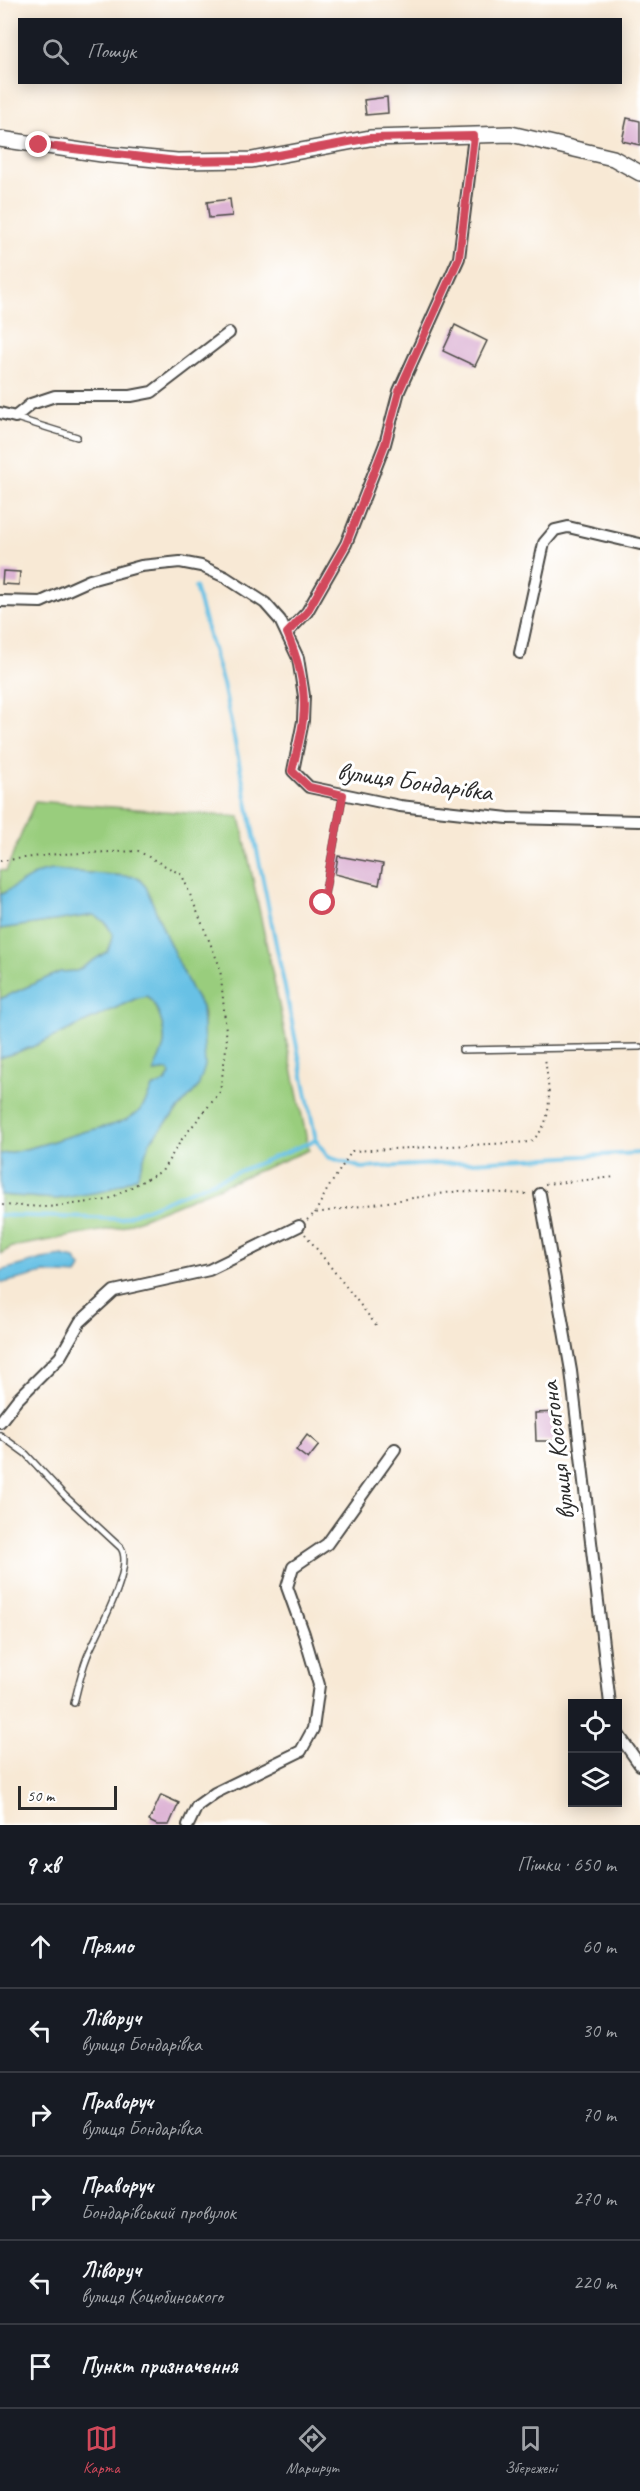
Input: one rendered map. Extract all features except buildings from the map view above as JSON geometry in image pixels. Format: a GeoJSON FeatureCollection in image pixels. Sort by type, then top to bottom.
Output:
{"type":"FeatureCollection","features":[{"type":"Feature","properties":{"kind":"street"},"geometry":{"type":"LineString","coordinates":[[0,139],[102,154],[177,161],[252,160],[370,138],[511,134],[613,158],[640,173]]}},
{"type":"Feature","properties":{"kind":"street"},"geometry":{"type":"LineString","coordinates":[[287,633],[307,612],[346,544],[385,444],[399,391],[459,258],[474,136]]}},
{"type":"Feature","properties":{"kind":"street"},"geometry":{"type":"LineString","coordinates":[[0,413],[15,417],[31,404],[55,396],[131,396],[152,392],[229,333]]}},
{"type":"Feature","properties":{"kind":"street"},"geometry":{"type":"LineString","coordinates":[[520,653],[544,543],[555,531],[568,526],[640,544]]}},
{"type":"Feature","properties":{"kind":"street","name":"вулиця Бондарівка"},"geometry":{"type":"LineString","coordinates":[[0,601],[41,602],[90,580],[141,566],[180,562],[201,566],[225,577],[265,603],[280,620],[287,633],[298,658],[304,696],[303,722],[292,771],[309,787],[400,806],[508,818],[640,821]]}},
{"type":"Feature","properties":{"kind":"street","name":"вулиця Косогона"},"geometry":{"type":"LineString","coordinates":[[540,1194],[571,1371],[609,1699]]}},
{"type":"Feature","properties":{"kind":"street"},"geometry":{"type":"LineString","coordinates":[[0,1422],[17,1400],[60,1357],[80,1322],[114,1291],[209,1270],[299,1226]]}},
{"type":"Feature","properties":{"kind":"street"},"geometry":{"type":"LineString","coordinates":[[188,1825],[197,1806],[215,1793],[301,1750],[313,1729],[319,1685],[287,1587],[293,1568],[327,1544],[395,1449]]}},
{"type":"Feature","properties":{"kind":"street"},"geometry":{"type":"LineString","coordinates":[[622,1740],[640,1765]]}},
{"type":"Feature","properties":{"kind":"lane"},"geometry":{"type":"LineString","coordinates":[[15,417],[77,437]]}},
{"type":"Feature","properties":{"kind":"lane"},"geometry":{"type":"LineString","coordinates":[[323,903],[343,795]]}},
{"type":"Feature","properties":{"kind":"lane"},"geometry":{"type":"LineString","coordinates":[[462,1050],[640,1047]]}},
{"type":"Feature","properties":{"kind":"lane"},"geometry":{"type":"LineString","coordinates":[[0,1435],[26,1454],[65,1496],[121,1548],[124,1554],[120,1583],[85,1660],[74,1703]]}},
{"type":"Feature","properties":{"kind":"path"},"geometry":{"type":"LineString","coordinates":[[0,861],[57,854],[138,851],[182,875],[220,967],[227,1042],[220,1092],[182,1138],[162,1171],[107,1200],[48,1207],[0,1205]]}},
{"type":"Feature","properties":{"kind":"path"},"geometry":{"type":"LineString","coordinates":[[376,1325],[299,1226],[315,1213],[352,1151],[530,1142],[538,1136],[550,1108],[544,1049]]}},
{"type":"Feature","properties":{"kind":"path"},"geometry":{"type":"LineString","coordinates":[[315,1213],[459,1191],[540,1194],[545,1183],[616,1177]]}},
{"type":"Feature","properties":{"kind":"green space"},"geometry":{"type":"Polygon","coordinates":[[[35,801],[240,817],[309,1150],[122,1227],[12,1247],[0,1254],[0,1195],[57,1199],[136,1177],[150,1141],[198,1087],[204,1014],[166,936],[146,887],[137,877],[52,870],[0,895],[0,870],[6,871],[35,801]]]}},
{"type":"Feature","properties":{"kind":"green space"},"geometry":{"type":"Polygon","coordinates":[[[94,915],[105,922],[113,934],[108,952],[77,971],[60,972],[0,999],[0,929],[94,915]]]}},
{"type":"Feature","properties":{"kind":"green space"},"geometry":{"type":"Polygon","coordinates":[[[147,996],[158,1012],[164,1032],[163,1048],[154,1072],[169,1070],[170,1075],[165,1082],[152,1088],[140,1110],[116,1124],[0,1154],[0,1058],[32,1047],[137,998],[147,996]]]}},
{"type":"Feature","properties":{"kind":"water"},"geometry":{"type":"Polygon","coordinates":[[[52,870],[137,877],[146,887],[166,936],[202,1007],[205,1066],[198,1087],[150,1141],[137,1177],[105,1191],[57,1199],[0,1195],[0,1154],[124,1121],[140,1110],[152,1088],[165,1082],[170,1075],[169,1070],[154,1072],[164,1045],[164,1032],[158,1012],[147,996],[137,998],[32,1047],[0,1058],[0,999],[60,972],[77,971],[108,951],[113,934],[105,922],[94,915],[0,929],[0,895],[38,873],[52,870]]]}},
{"type":"Feature","properties":{"kind":"water"},"geometry":{"type":"Polygon","coordinates":[[[62,1256],[75,1259],[81,1267],[77,1275],[44,1273],[3,1283],[0,1280],[0,1271],[62,1256]]]}},
{"type":"Feature","properties":{"kind":"waterway"},"geometry":{"type":"LineString","coordinates":[[195,587],[223,684],[316,1140],[328,1157],[362,1168],[640,1153]]}},
{"type":"Feature","properties":{"kind":"waterway"},"geometry":{"type":"LineString","coordinates":[[0,1215],[121,1219],[316,1140]]}},
{"type":"Feature","properties":{"kind":"route"},"geometry":{"type":"LineString","coordinates":[[39,145],[177,161],[252,160],[370,138],[474,136],[459,258],[399,391],[385,444],[346,544],[307,612],[287,633],[298,658],[304,696],[303,722],[292,771],[309,787],[343,795],[323,903]]}}]}
